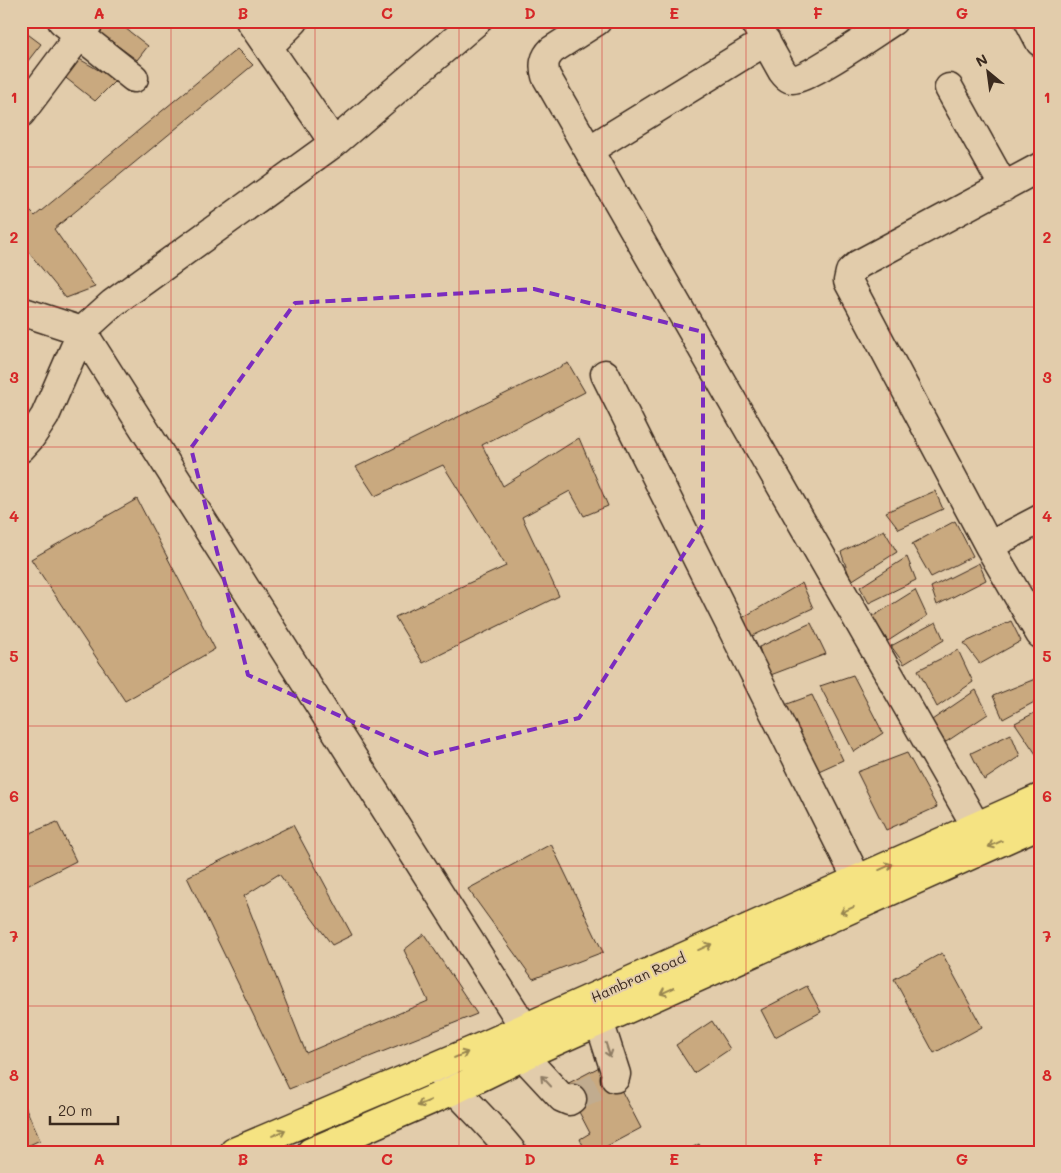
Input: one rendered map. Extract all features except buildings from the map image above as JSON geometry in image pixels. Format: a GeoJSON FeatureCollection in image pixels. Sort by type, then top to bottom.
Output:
{"type":"FeatureCollection","features":[{"type":"Feature","properties":{"kind":"main road","name":"Hambran Road"},"geometry":{"type":"LineString","coordinates":[[310,1152],[454,1090],[523,1056],[596,1009],[858,879],[1040,798]]}},
{"type":"Feature","properties":{"kind":"main road","name":"Hambran Road"},"geometry":{"type":"LineString","coordinates":[[234,1152],[524,1027],[596,1009],[1040,824]]}},
{"type":"Feature","properties":{"kind":"street"},"geometry":{"type":"LineString","coordinates":[[250,21],[334,143]]}},
{"type":"Feature","properties":{"kind":"street"},"geometry":{"type":"LineString","coordinates":[[268,47],[294,21]]}},
{"type":"Feature","properties":{"kind":"street"},"geometry":{"type":"LineString","coordinates":[[597,21],[552,50],[546,56],[544,67],[546,76],[976,826]]}},
{"type":"Feature","properties":{"kind":"street"},"geometry":{"type":"LineString","coordinates":[[589,150],[760,31],[786,76],[792,80],[815,71],[893,21]]}},
{"type":"Feature","properties":{"kind":"street"},"geometry":{"type":"LineString","coordinates":[[1029,21],[1040,42]]}},
{"type":"Feature","properties":{"kind":"street"},"geometry":{"type":"LineString","coordinates":[[21,113],[77,26],[134,78]]}},
{"type":"Feature","properties":{"kind":"street"},"geometry":{"type":"LineString","coordinates":[[21,448],[45,416],[82,331],[113,303],[334,143],[462,26]]}},
{"type":"Feature","properties":{"kind":"street"},"geometry":{"type":"LineString","coordinates":[[949,88],[1004,187]]}},
{"type":"Feature","properties":{"kind":"street"},"geometry":{"type":"LineString","coordinates":[[1040,167],[859,264],[850,272],[848,281],[989,546],[1040,634]]}},
{"type":"Feature","properties":{"kind":"street"},"geometry":{"type":"LineString","coordinates":[[21,311],[82,331],[524,1027]]}},
{"type":"Feature","properties":{"kind":"street"},"geometry":{"type":"LineString","coordinates":[[605,374],[858,879]]}},
{"type":"Feature","properties":{"kind":"street"},"geometry":{"type":"LineString","coordinates":[[989,546],[1040,519]]}},
{"type":"Feature","properties":{"kind":"street"},"geometry":{"type":"LineString","coordinates":[[596,1009],[616,1074],[615,1078]]}},
{"type":"Feature","properties":{"kind":"street"},"geometry":{"type":"LineString","coordinates":[[523,1056],[562,1098],[569,1101],[572,1099]]}},
{"type":"Feature","properties":{"kind":"street"},"geometry":{"type":"LineString","coordinates":[[434,1066],[454,1090],[492,1127],[512,1152]]}},
{"type":"Feature","properties":{"kind":"highlighted area"},"geometry":{"type":"Polygon","coordinates":[[[534,289],[703,332],[703,524],[579,718],[428,755],[248,675],[191,448],[295,303],[534,289]]]}},
{"type":"Feature","properties":{"kind":"tunnel"},"geometry":{"type":"LineString","coordinates":[[572,1099],[615,1078]]}}]}
